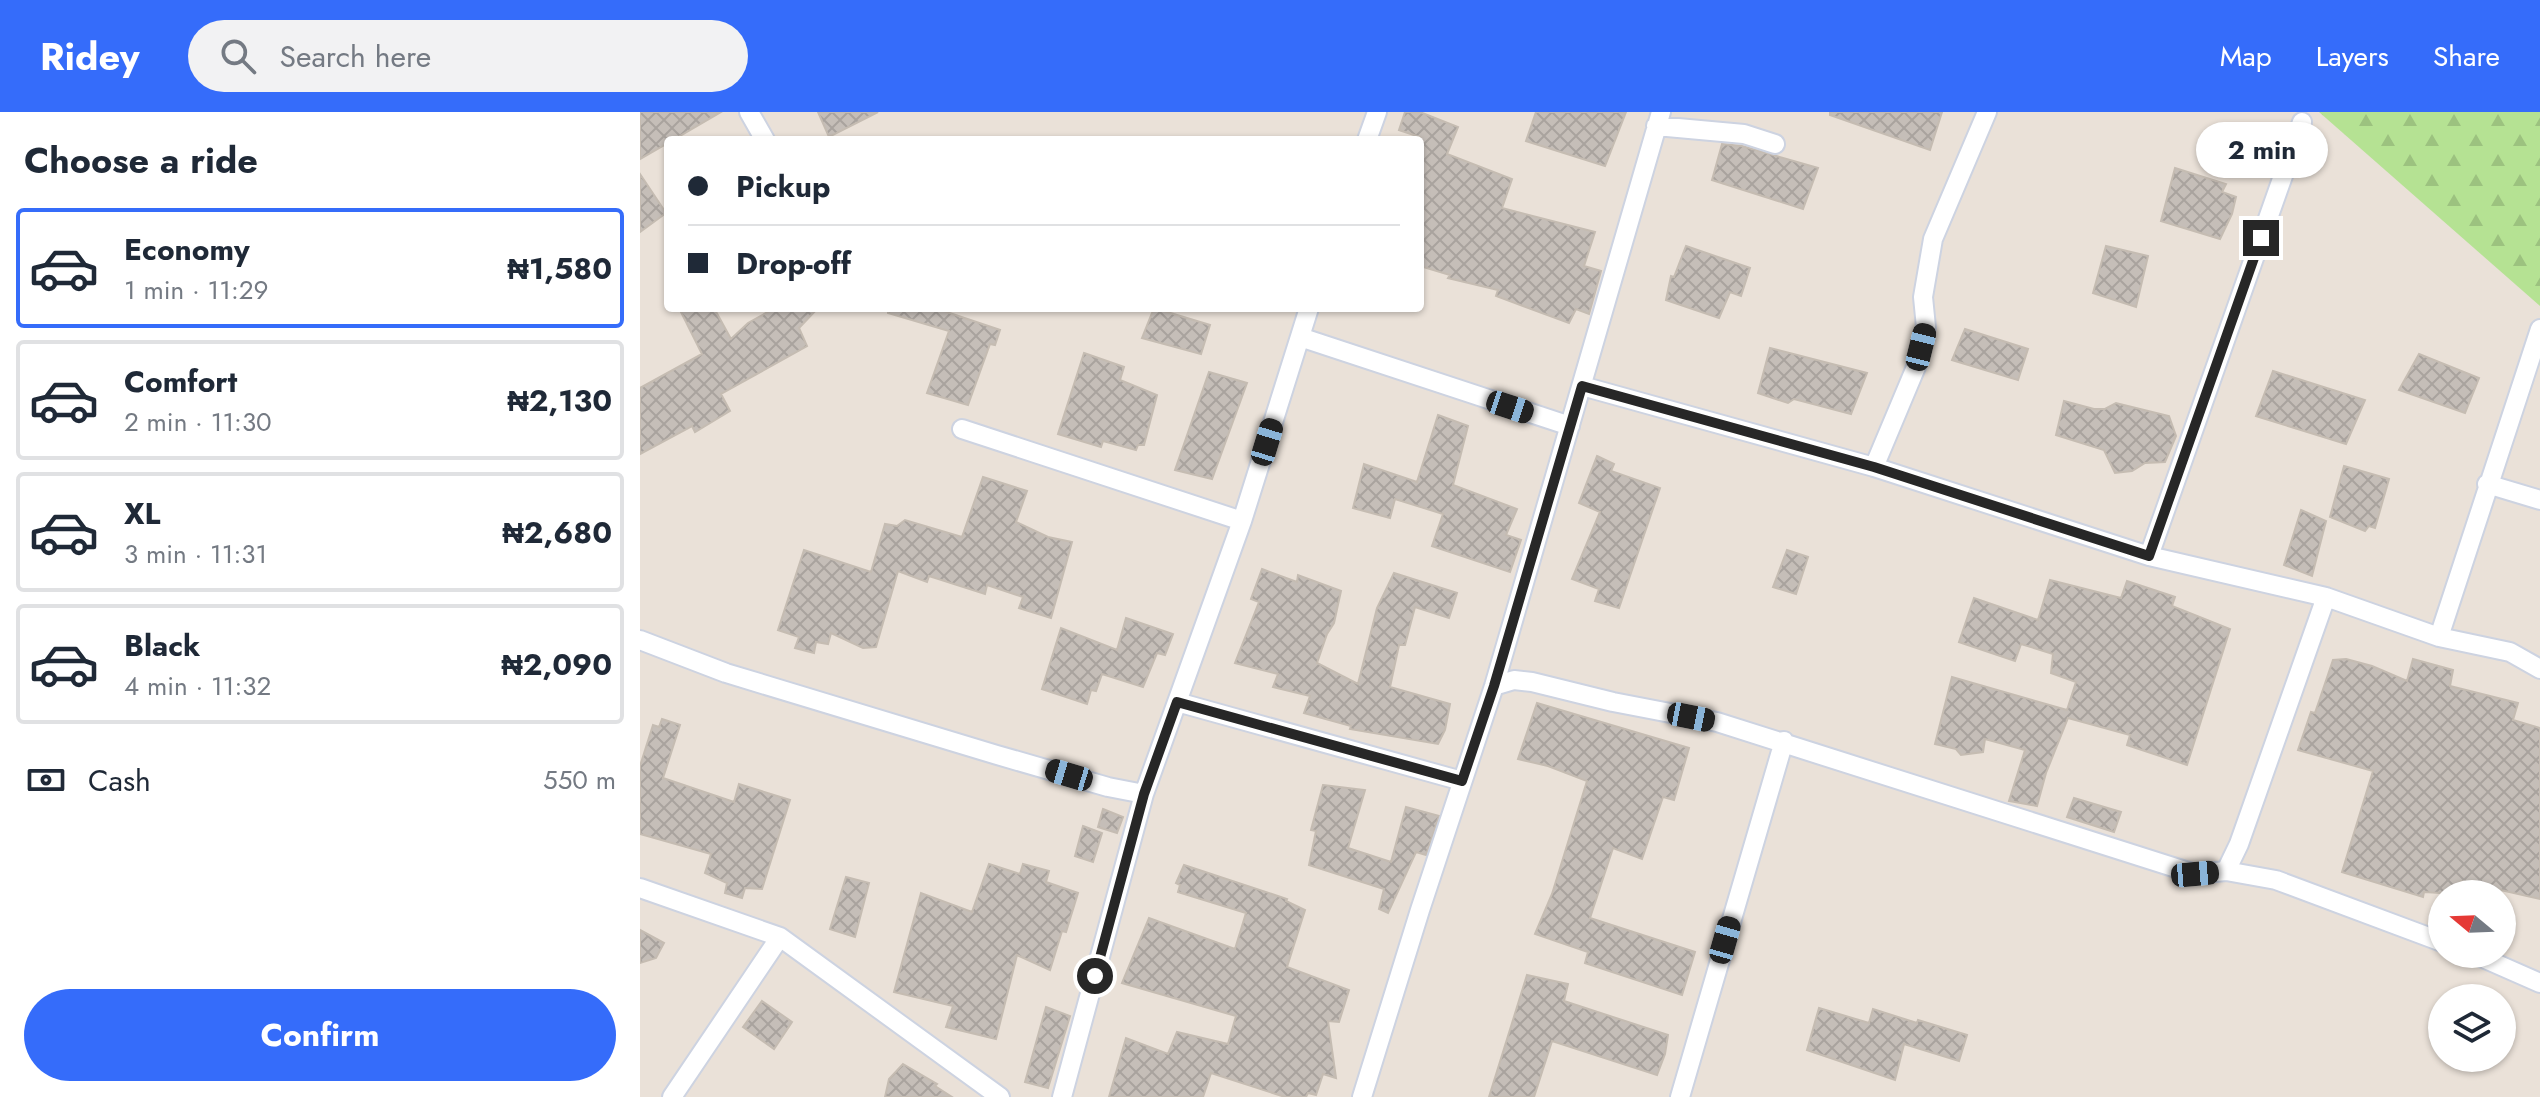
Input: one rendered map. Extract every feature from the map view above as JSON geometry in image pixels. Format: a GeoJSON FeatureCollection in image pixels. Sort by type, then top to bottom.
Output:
{"type":"FeatureCollection","features":[{"type":"Feature","properties":{"kind":"street"},"geometry":{"type":"LineString","coordinates":[[749,112],[763,136]]}},
{"type":"Feature","properties":{"kind":"street"},"geometry":{"type":"LineString","coordinates":[[1368,136],[1377,112]]}},
{"type":"Feature","properties":{"kind":"street"},"geometry":{"type":"LineString","coordinates":[[1874,467],[1916,367],[1926,327],[1923,297],[1933,239],[1987,112]]}},
{"type":"Feature","properties":{"kind":"street"},"geometry":{"type":"LineString","coordinates":[[1362,1097],[1494,686],[1659,119],[1744,134],[1775,144]]}},
{"type":"Feature","properties":{"kind":"street"},"geometry":{"type":"LineString","coordinates":[[2149,556],[2302,122]]}},
{"type":"Feature","properties":{"kind":"street"},"geometry":{"type":"LineString","coordinates":[[1062,1097],[1144,794],[1242,521],[1308,312]]}},
{"type":"Feature","properties":{"kind":"street"},"geometry":{"type":"LineString","coordinates":[[2439,637],[2540,329]]}},
{"type":"Feature","properties":{"kind":"street"},"geometry":{"type":"LineString","coordinates":[[1300,337],[1570,426]]}},
{"type":"Feature","properties":{"kind":"street"},"geometry":{"type":"LineString","coordinates":[[1582,386],[1874,467],[2149,556],[2326,597],[2439,637],[2510,652],[2540,669]]}},
{"type":"Feature","properties":{"kind":"street"},"geometry":{"type":"LineString","coordinates":[[962,429],[1242,521]]}},
{"type":"Feature","properties":{"kind":"street"},"geometry":{"type":"LineString","coordinates":[[2487,484],[2540,500]]}},
{"type":"Feature","properties":{"kind":"street"},"geometry":{"type":"LineString","coordinates":[[2226,871],[2239,844],[2326,597]]}},
{"type":"Feature","properties":{"kind":"street"},"geometry":{"type":"LineString","coordinates":[[640,640],[726,673],[1108,787],[1144,794]]}},
{"type":"Feature","properties":{"kind":"street"},"geometry":{"type":"LineString","coordinates":[[1494,686],[1514,680],[1532,682],[1613,702],[1717,722],[2195,874],[2226,871],[2276,880],[2428,937]]}},
{"type":"Feature","properties":{"kind":"street"},"geometry":{"type":"LineString","coordinates":[[1177,702],[1462,781]]}},
{"type":"Feature","properties":{"kind":"street"},"geometry":{"type":"LineString","coordinates":[[1680,1097],[1784,741]]}},
{"type":"Feature","properties":{"kind":"street"},"geometry":{"type":"LineString","coordinates":[[640,888],[780,937],[1000,1097]]}},
{"type":"Feature","properties":{"kind":"street"},"geometry":{"type":"LineString","coordinates":[[672,1097],[780,937]]}},
{"type":"Feature","properties":{"kind":"street"},"geometry":{"type":"LineString","coordinates":[[2506,968],[2540,983]]}},
{"type":"Feature","properties":{"kind":"green space"},"geometry":{"type":"Polygon","coordinates":[[[2319,112],[2540,112],[2540,306],[2319,112]]]}},
{"type":"Feature","properties":{"kind":"building"},"geometry":{"type":"Polygon","coordinates":[[[640,112],[721,112],[680,136],[664,136],[664,145],[640,159],[640,112]]]}},
{"type":"Feature","properties":{"kind":"building"},"geometry":{"type":"Polygon","coordinates":[[[818,112],[878,112],[831,136],[818,112]]]}},
{"type":"Feature","properties":{"kind":"building"},"geometry":{"type":"Polygon","coordinates":[[[1405,112],[1420,112],[1458,127],[1447,154],[1512,179],[1502,208],[1595,232],[1584,266],[1601,271],[1589,314],[1576,309],[1569,323],[1496,296],[1498,290],[1448,278],[1450,275],[1424,267],[1424,136],[1399,130],[1405,112]]]}},
{"type":"Feature","properties":{"kind":"building"},"geometry":{"type":"Polygon","coordinates":[[[1536,112],[1626,112],[1605,166],[1526,141],[1536,112]]]}},
{"type":"Feature","properties":{"kind":"building"},"geometry":{"type":"Polygon","coordinates":[[[1830,112],[1942,112],[1930,150],[1830,115],[1830,112]]]}},
{"type":"Feature","properties":{"kind":"building"},"geometry":{"type":"Polygon","coordinates":[[[1722,144],[1742,146],[1818,168],[1803,209],[1712,180],[1722,144]]]}},
{"type":"Feature","properties":{"kind":"building"},"geometry":{"type":"Polygon","coordinates":[[[2175,168],[2226,184],[2222,192],[2236,197],[2220,239],[2161,221],[2175,168]]]}},
{"type":"Feature","properties":{"kind":"building"},"geometry":{"type":"Polygon","coordinates":[[[640,174],[664,214],[640,232],[640,174]]]}},
{"type":"Feature","properties":{"kind":"building"},"geometry":{"type":"Polygon","coordinates":[[[1686,246],[1750,268],[1741,296],[1730,292],[1719,318],[1666,300],[1671,276],[1674,277],[1686,246]]]}},
{"type":"Feature","properties":{"kind":"building"},"geometry":{"type":"Polygon","coordinates":[[[2106,246],[2148,256],[2136,307],[2093,293],[2106,246]]]}},
{"type":"Feature","properties":{"kind":"building"},"geometry":{"type":"Polygon","coordinates":[[[681,312],[716,312],[731,339],[748,323],[768,312],[814,312],[799,328],[807,346],[721,394],[730,411],[695,432],[692,426],[640,454],[640,388],[702,354],[681,312]]]}},
{"type":"Feature","properties":{"kind":"building"},"geometry":{"type":"Polygon","coordinates":[[[947,312],[1000,330],[995,345],[990,344],[968,405],[927,393],[949,331],[888,313],[947,312]]]}},
{"type":"Feature","properties":{"kind":"building"},"geometry":{"type":"Polygon","coordinates":[[[1152,312],[1167,312],[1210,325],[1201,354],[1142,338],[1152,312]]]}},
{"type":"Feature","properties":{"kind":"building"},"geometry":{"type":"Polygon","coordinates":[[[1965,329],[2028,349],[2018,380],[1952,360],[1965,329]]]}},
{"type":"Feature","properties":{"kind":"building"},"geometry":{"type":"Polygon","coordinates":[[[1770,348],[1867,373],[1851,414],[1794,399],[1788,403],[1758,393],[1770,348]]]}},
{"type":"Feature","properties":{"kind":"building"},"geometry":{"type":"Polygon","coordinates":[[[1084,353],[1124,367],[1120,380],[1157,395],[1144,445],[1138,445],[1136,450],[1103,441],[1101,447],[1058,434],[1084,353]]]}},
{"type":"Feature","properties":{"kind":"building"},"geometry":{"type":"Polygon","coordinates":[[[2419,354],[2479,378],[2465,413],[2399,390],[2419,354]]]}},
{"type":"Feature","properties":{"kind":"building"},"geometry":{"type":"Polygon","coordinates":[[[2273,371],[2365,400],[2346,444],[2256,416],[2273,371]]]}},
{"type":"Feature","properties":{"kind":"building"},"geometry":{"type":"Polygon","coordinates":[[[1209,372],[1247,383],[1212,479],[1175,470],[1209,372]]]}},
{"type":"Feature","properties":{"kind":"building"},"geometry":{"type":"Polygon","coordinates":[[[2064,401],[2094,409],[2105,409],[2116,403],[2169,416],[2176,436],[2165,462],[2145,463],[2132,471],[2115,473],[2104,450],[2056,435],[2064,401]]]}},
{"type":"Feature","properties":{"kind":"building"},"geometry":{"type":"Polygon","coordinates":[[[1438,415],[1468,426],[1453,485],[1517,509],[1506,535],[1521,540],[1510,572],[1432,546],[1443,514],[1395,499],[1390,518],[1353,508],[1364,464],[1417,482],[1438,415]]]}},
{"type":"Feature","properties":{"kind":"building"},"geometry":{"type":"Polygon","coordinates":[[[1597,456],[1614,464],[1611,471],[1660,488],[1619,608],[1595,601],[1599,589],[1572,579],[1600,512],[1579,503],[1597,456]]]}},
{"type":"Feature","properties":{"kind":"building"},"geometry":{"type":"Polygon","coordinates":[[[2344,466],[2389,479],[2375,528],[2369,526],[2365,531],[2330,517],[2344,466]]]}},
{"type":"Feature","properties":{"kind":"building"},"geometry":{"type":"Polygon","coordinates":[[[983,477],[1027,491],[1016,522],[1048,537],[1072,542],[1051,618],[1019,608],[1023,597],[987,585],[985,594],[929,576],[927,582],[898,571],[876,647],[863,648],[831,633],[828,644],[816,642],[814,653],[795,648],[799,637],[778,630],[804,550],[871,572],[885,524],[897,526],[905,520],[962,537],[983,477]]]}},
{"type":"Feature","properties":{"kind":"building"},"geometry":{"type":"Polygon","coordinates":[[[2301,510],[2326,521],[2312,576],[2284,565],[2301,510]]]}},
{"type":"Feature","properties":{"kind":"building"},"geometry":{"type":"Polygon","coordinates":[[[1787,550],[1808,557],[1796,594],[1773,587],[1787,550]]]}},
{"type":"Feature","properties":{"kind":"building"},"geometry":{"type":"Polygon","coordinates":[[[1262,569],[1297,582],[1298,575],[1341,591],[1334,623],[1317,663],[1358,684],[1377,608],[1394,573],[1457,593],[1449,618],[1415,607],[1405,645],[1399,645],[1390,687],[1450,704],[1445,730],[1438,744],[1350,729],[1351,726],[1304,713],[1310,696],[1273,687],[1278,674],[1235,663],[1259,602],[1251,599],[1262,569]]]}},
{"type":"Feature","properties":{"kind":"building"},"geometry":{"type":"Polygon","coordinates":[[[2050,580],[2121,598],[2127,581],[2175,597],[2172,606],[2230,629],[2187,765],[2127,745],[2130,735],[2068,718],[2046,773],[2037,806],[2009,801],[2025,750],[1985,739],[1983,752],[1961,755],[1956,749],[1935,744],[1952,677],[2067,710],[2076,682],[2051,673],[2053,654],[2021,644],[2015,661],[1959,642],[1974,598],[2038,620],[2050,580]]]}},
{"type":"Feature","properties":{"kind":"building"},"geometry":{"type":"Polygon","coordinates":[[[1126,618],[1173,634],[1165,655],[1157,653],[1143,687],[1102,674],[1096,691],[1091,690],[1087,704],[1042,689],[1061,628],[1117,650],[1126,618]]]}},
{"type":"Feature","properties":{"kind":"building"},"geometry":{"type":"Polygon","coordinates":[[[2346,659],[2372,666],[2407,681],[2413,659],[2453,670],[2450,686],[2518,703],[2513,720],[2540,728],[2540,899],[2516,894],[2516,880],[2428,880],[2428,892],[2424,892],[2423,897],[2342,872],[2373,771],[2298,750],[2311,712],[2315,713],[2333,660],[2346,659]]]}},
{"type":"Feature","properties":{"kind":"building"},"geometry":{"type":"Polygon","coordinates":[[[1537,703],[1689,748],[1674,800],[1663,797],[1642,859],[1613,848],[1590,918],[1695,952],[1682,995],[1585,963],[1588,952],[1535,934],[1552,894],[1587,781],[1548,766],[1518,759],[1537,703]]]}},
{"type":"Feature","properties":{"kind":"building"},"geometry":{"type":"Polygon","coordinates":[[[662,719],[680,725],[663,778],[734,802],[739,784],[790,800],[762,889],[745,888],[742,898],[725,893],[727,883],[705,873],[711,854],[640,834],[640,766],[653,725],[659,727],[662,719]]]}},
{"type":"Feature","properties":{"kind":"building"},"geometry":{"type":"Polygon","coordinates":[[[1323,785],[1365,790],[1348,848],[1391,862],[1406,807],[1439,816],[1426,855],[1416,852],[1388,913],[1379,909],[1384,889],[1309,865],[1316,831],[1311,830],[1323,785]]]}},
{"type":"Feature","properties":{"kind":"building"},"geometry":{"type":"Polygon","coordinates":[[[2074,798],[2121,812],[2114,832],[2067,817],[2074,798]]]}},
{"type":"Feature","properties":{"kind":"building"},"geometry":{"type":"Polygon","coordinates":[[[1103,809],[1123,817],[1117,833],[1098,827],[1103,809]]]}},
{"type":"Feature","properties":{"kind":"building"},"geometry":{"type":"Polygon","coordinates":[[[1083,826],[1102,833],[1093,862],[1075,856],[1083,826]]]}},
{"type":"Feature","properties":{"kind":"building"},"geometry":{"type":"Polygon","coordinates":[[[989,864],[1020,874],[1023,864],[1049,871],[1046,882],[1078,893],[1050,970],[1017,955],[996,1039],[946,1027],[953,1006],[894,992],[921,893],[972,912],[989,864]]]}},
{"type":"Feature","properties":{"kind":"building"},"geometry":{"type":"Polygon","coordinates":[[[1184,865],[1287,899],[1305,910],[1287,967],[1349,990],[1339,1022],[1328,1021],[1336,1078],[1323,1074],[1316,1095],[1308,1093],[1306,1097],[1285,1097],[1211,1073],[1203,1097],[1109,1097],[1126,1038],[1168,1054],[1177,1032],[1228,1044],[1236,1016],[1122,983],[1149,918],[1235,949],[1246,913],[1178,892],[1180,885],[1176,883],[1184,865]]]}},
{"type":"Feature","properties":{"kind":"building"},"geometry":{"type":"Polygon","coordinates":[[[846,877],[869,883],[855,937],[830,929],[846,877]]]}},
{"type":"Feature","properties":{"kind":"building"},"geometry":{"type":"Polygon","coordinates":[[[640,930],[664,943],[656,958],[640,963],[640,930]]]}},
{"type":"Feature","properties":{"kind":"building"},"geometry":{"type":"Polygon","coordinates":[[[1527,975],[1568,984],[1564,1001],[1668,1035],[1657,1075],[1552,1041],[1534,1097],[1489,1097],[1527,975]]]}},
{"type":"Feature","properties":{"kind":"building"},"geometry":{"type":"Polygon","coordinates":[[[762,1001],[792,1022],[774,1049],[743,1027],[762,1001]]]}},
{"type":"Feature","properties":{"kind":"building"},"geometry":{"type":"Polygon","coordinates":[[[1046,1007],[1070,1016],[1048,1088],[1025,1082],[1046,1007]]]}},
{"type":"Feature","properties":{"kind":"building"},"geometry":{"type":"Polygon","coordinates":[[[1819,1008],[1869,1023],[1873,1009],[1967,1035],[1959,1061],[1904,1044],[1895,1080],[1807,1050],[1819,1008]]]}},
{"type":"Feature","properties":{"kind":"building"},"geometry":{"type":"Polygon","coordinates":[[[903,1064],[937,1084],[935,1086],[952,1097],[885,1097],[889,1079],[903,1064]]]}},
{"type":"Feature","properties":{"kind":"route"},"geometry":{"type":"LineString","coordinates":[[1095,976],[1144,794],[1177,702],[1462,781],[1494,686],[1582,386],[1874,467],[2149,556],[2261,238]]}}]}
